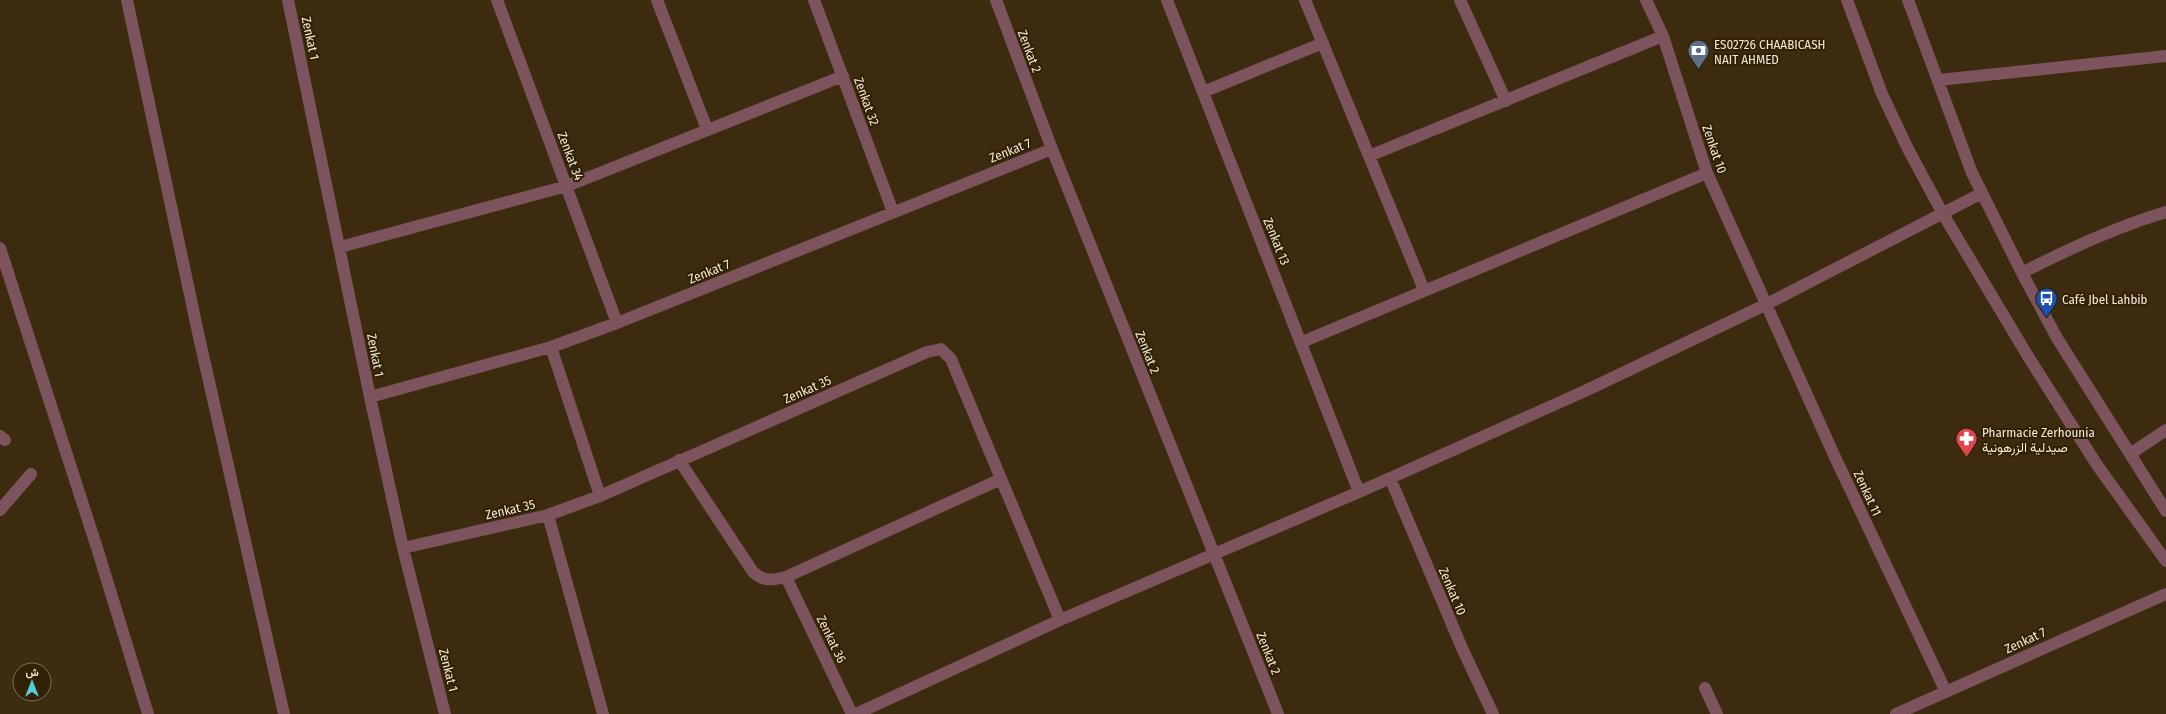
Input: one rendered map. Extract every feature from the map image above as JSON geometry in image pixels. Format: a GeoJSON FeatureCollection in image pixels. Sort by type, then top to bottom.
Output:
{"type":"FeatureCollection","features":[{"type":"Feature","properties":{"kind":"street"},"geometry":{"type":"LineString","coordinates":[[127,0],[198,337],[284,714]]}},
{"type":"Feature","properties":{"kind":"street","name":"Zenkat 1"},"geometry":{"type":"LineString","coordinates":[[288,0],[370,397],[403,548],[445,714]]}},
{"type":"Feature","properties":{"kind":"street","name":"Zenkat 34"},"geometry":{"type":"LineString","coordinates":[[497,0],[567,186],[616,323]]}},
{"type":"Feature","properties":{"kind":"street"},"geometry":{"type":"LineString","coordinates":[[657,0],[707,129]]}},
{"type":"Feature","properties":{"kind":"street","name":"Zenkat 32"},"geometry":{"type":"LineString","coordinates":[[814,0],[893,212]]}},
{"type":"Feature","properties":{"kind":"street","name":"Zenkat 2"},"geometry":{"type":"LineString","coordinates":[[996,0],[1052,149],[1214,555],[1275,713]]}},
{"type":"Feature","properties":{"kind":"street","name":"Zenkat 13"},"geometry":{"type":"LineString","coordinates":[[1167,0],[1302,342],[1359,492]]}},
{"type":"Feature","properties":{"kind":"street"},"geometry":{"type":"LineString","coordinates":[[1306,0],[1424,290]]}},
{"type":"Feature","properties":{"kind":"street"},"geometry":{"type":"LineString","coordinates":[[1460,0],[1506,101]]}},
{"type":"Feature","properties":{"kind":"street","name":"Zenkat 10"},"geometry":{"type":"LineString","coordinates":[[1646,0],[1663,36],[1707,173],[1767,304]]}},
{"type":"Feature","properties":{"kind":"street"},"geometry":{"type":"LineString","coordinates":[[1847,0],[1882,94],[1908,149],[1943,214],[2029,358],[2097,465],[2166,561]]}},
{"type":"Feature","properties":{"kind":"street"},"geometry":{"type":"LineString","coordinates":[[1908,0],[1939,80],[1972,173],[2022,273],[2057,338],[2166,511]]}},
{"type":"Feature","properties":{"kind":"street"},"geometry":{"type":"LineString","coordinates":[[1369,156],[1663,36]]}},
{"type":"Feature","properties":{"kind":"street"},"geometry":{"type":"LineString","coordinates":[[1203,92],[1323,43]]}},
{"type":"Feature","properties":{"kind":"street"},"geometry":{"type":"LineString","coordinates":[[1939,80],[2166,56]]}},
{"type":"Feature","properties":{"kind":"street"},"geometry":{"type":"LineString","coordinates":[[340,247],[567,186],[843,76]]}},
{"type":"Feature","properties":{"kind":"street","name":"Zenkat 7"},"geometry":{"type":"LineString","coordinates":[[370,397],[551,347],[616,323],[1052,149]]}},
{"type":"Feature","properties":{"kind":"street"},"geometry":{"type":"LineString","coordinates":[[1302,342],[1707,173]]}},
{"type":"Feature","properties":{"kind":"street"},"geometry":{"type":"LineString","coordinates":[[856,714],[874,711],[1060,620],[1359,492],[1585,391],[1767,304],[1982,193]]}},
{"type":"Feature","properties":{"kind":"street"},"geometry":{"type":"LineString","coordinates":[[2022,273],[2058,255],[2126,226],[2166,212]]}},
{"type":"Feature","properties":{"kind":"street"},"geometry":{"type":"LineString","coordinates":[[0,248],[98,551],[148,714]]}},
{"type":"Feature","properties":{"kind":"street","name":"Zenkat 11"},"geometry":{"type":"LineString","coordinates":[[1767,304],[1834,455],[1946,692]]}},
{"type":"Feature","properties":{"kind":"street"},"geometry":{"type":"LineString","coordinates":[[551,347],[600,496]]}},
{"type":"Feature","properties":{"kind":"street","name":"Zenkat 35"},"geometry":{"type":"LineString","coordinates":[[403,548],[548,514],[600,496],[678,460],[927,352],[941,349],[951,359],[1060,620]]}},
{"type":"Feature","properties":{"kind":"street"},"geometry":{"type":"LineString","coordinates":[[2130,454],[2166,430]]}},
{"type":"Feature","properties":{"kind":"street"},"geometry":{"type":"LineString","coordinates":[[678,460],[753,572],[760,579],[772,580],[786,577],[1001,479]]}},
{"type":"Feature","properties":{"kind":"street"},"geometry":{"type":"LineString","coordinates":[[0,510],[31,474]]}},
{"type":"Feature","properties":{"kind":"street","name":"Zenkat 10"},"geometry":{"type":"LineString","coordinates":[[1390,478],[1462,648],[1492,714]]}},
{"type":"Feature","properties":{"kind":"street"},"geometry":{"type":"LineString","coordinates":[[548,514],[603,714]]}},
{"type":"Feature","properties":{"kind":"street","name":"Zenkat 36"},"geometry":{"type":"LineString","coordinates":[[786,577],[852,714]]}},
{"type":"Feature","properties":{"kind":"street","name":"Zenkat 7"},"geometry":{"type":"LineString","coordinates":[[1896,714],[2166,594]]}},
{"type":"Feature","properties":{"kind":"street"},"geometry":{"type":"LineString","coordinates":[[1705,688],[1717,714]]}},
{"type":"Feature","properties":{"kind":"place","name":"ES02726 CHAABICASH NAIT AHMED"},"geometry":{"type":"Point","coordinates":[1699,70]}},
{"type":"Feature","properties":{"kind":"place","name":"Café Jbel Lahbib"},"geometry":{"type":"Point","coordinates":[2047,318]}},
{"type":"Feature","properties":{"kind":"place","name":"Pharmacie Zerhounia صيدلية الزرهونية"},"geometry":{"type":"Point","coordinates":[1967,458]}}]}
